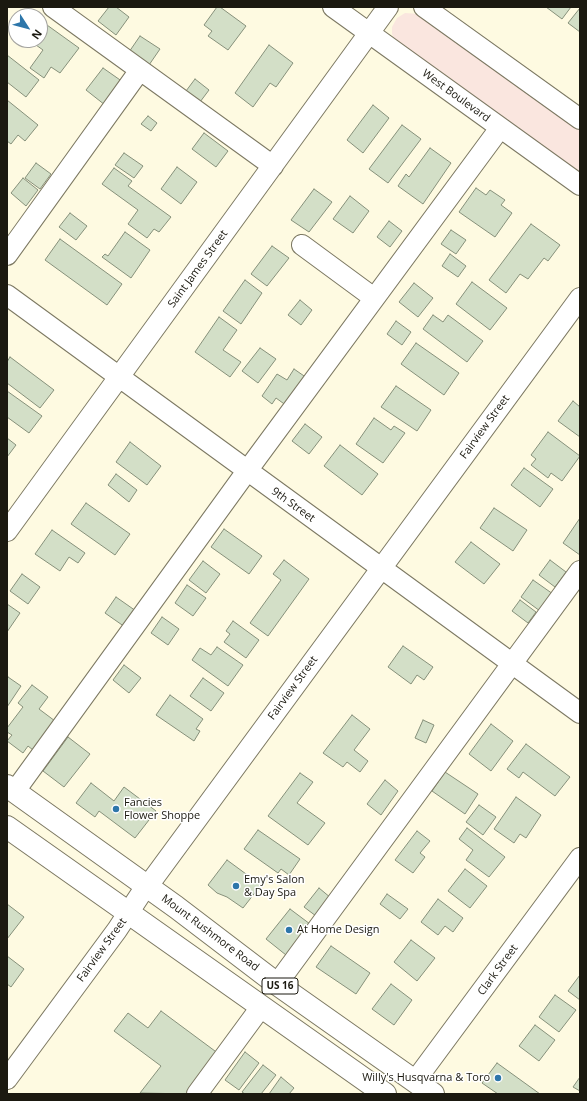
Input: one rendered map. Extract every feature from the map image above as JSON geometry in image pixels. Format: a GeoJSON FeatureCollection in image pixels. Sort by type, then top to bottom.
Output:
{"type":"FeatureCollection","features":[{"type":"Feature","properties":{"kind":"highway","name":"Mount Rushmore Road"},"geometry":{"type":"LineString","coordinates":[[11,788],[176,907],[277,984],[433,1094]]}},
{"type":"Feature","properties":{"kind":"highway","name":"US 16"},"geometry":{"type":"LineString","coordinates":[[7,827],[383,1093]]}},
{"type":"Feature","properties":{"kind":"street"},"geometry":{"type":"LineString","coordinates":[[53,7],[273,166]]}},
{"type":"Feature","properties":{"kind":"street","name":"West Boulevard"},"geometry":{"type":"LineString","coordinates":[[333,7],[580,185]]}},
{"type":"Feature","properties":{"kind":"street","name":"Saint James Street"},"geometry":{"type":"LineString","coordinates":[[7,531],[388,7]]}},
{"type":"Feature","properties":{"kind":"street"},"geometry":{"type":"LineString","coordinates":[[424,7],[580,119]]}},
{"type":"Feature","properties":{"kind":"street"},"geometry":{"type":"LineString","coordinates":[[7,256],[140,70]]}},
{"type":"Feature","properties":{"kind":"street"},"geometry":{"type":"LineString","coordinates":[[11,788],[500,128]]}},
{"type":"Feature","properties":{"kind":"street"},"geometry":{"type":"LineString","coordinates":[[302,245],[374,298]]}},
{"type":"Feature","properties":{"kind":"street","name":"9th Street"},"geometry":{"type":"LineString","coordinates":[[7,296],[580,713]]}},
{"type":"Feature","properties":{"kind":"street","name":"Fairview Street"},"geometry":{"type":"LineString","coordinates":[[7,1079],[128,914],[146,886],[153,879],[580,298]]}},
{"type":"Feature","properties":{"kind":"street"},"geometry":{"type":"LineString","coordinates":[[277,984],[580,571]]}},
{"type":"Feature","properties":{"kind":"street","name":"Clark Street"},"geometry":{"type":"LineString","coordinates":[[415,1082],[580,858]]}},
{"type":"Feature","properties":{"kind":"street"},"geometry":{"type":"LineString","coordinates":[[197,1094],[261,1006]]}},
{"type":"Feature","properties":{"kind":"shaded area"},"geometry":{"type":"Polygon","coordinates":[[[405,13],[419,14],[580,130],[580,178],[395,41],[392,34],[392,27],[397,18],[405,13]]]}},
{"type":"Feature","properties":{"kind":"building"},"geometry":{"type":"Polygon","coordinates":[[[109,7],[116,7],[129,17],[116,35],[98,21],[109,7]]]}},
{"type":"Feature","properties":{"kind":"building"},"geometry":{"type":"Polygon","coordinates":[[[217,7],[220,7],[246,26],[228,50],[208,36],[212,31],[204,25],[217,7]]]}},
{"type":"Feature","properties":{"kind":"building"},"geometry":{"type":"Polygon","coordinates":[[[546,7],[571,7],[562,19],[546,7]]]}},
{"type":"Feature","properties":{"kind":"building"},"geometry":{"type":"Polygon","coordinates":[[[580,8],[580,32],[568,23],[580,8]]]}},
{"type":"Feature","properties":{"kind":"building"},"geometry":{"type":"Polygon","coordinates":[[[48,26],[79,48],[60,73],[51,67],[44,78],[30,68],[43,50],[40,48],[48,48],[48,26]]]}},
{"type":"Feature","properties":{"kind":"building"},"geometry":{"type":"Polygon","coordinates":[[[140,36],[160,49],[149,65],[129,52],[140,36]]]}},
{"type":"Feature","properties":{"kind":"building"},"geometry":{"type":"Polygon","coordinates":[[[269,45],[293,63],[276,87],[270,83],[253,107],[235,93],[269,45]]]}},
{"type":"Feature","properties":{"kind":"building"},"geometry":{"type":"Polygon","coordinates":[[[7,55],[39,80],[26,97],[7,82],[7,55]]]}},
{"type":"Feature","properties":{"kind":"building"},"geometry":{"type":"Polygon","coordinates":[[[103,68],[123,82],[105,105],[86,90],[103,68]]]}},
{"type":"Feature","properties":{"kind":"building"},"geometry":{"type":"Polygon","coordinates":[[[195,79],[209,90],[200,102],[186,91],[195,79]]]}},
{"type":"Feature","properties":{"kind":"building"},"geometry":{"type":"Polygon","coordinates":[[[7,100],[38,125],[25,141],[18,135],[11,144],[7,141],[7,100]]]}},
{"type":"Feature","properties":{"kind":"building"},"geometry":{"type":"Polygon","coordinates":[[[373,105],[389,118],[363,153],[347,140],[373,105]]]}},
{"type":"Feature","properties":{"kind":"building"},"geometry":{"type":"Polygon","coordinates":[[[148,116],[157,123],[151,131],[141,124],[148,116]]]}},
{"type":"Feature","properties":{"kind":"building"},"geometry":{"type":"Polygon","coordinates":[[[402,125],[421,139],[388,183],[369,169],[402,125]]]}},
{"type":"Feature","properties":{"kind":"building"},"geometry":{"type":"Polygon","coordinates":[[[204,133],[228,151],[216,167],[192,149],[204,133]]]}},
{"type":"Feature","properties":{"kind":"building"},"geometry":{"type":"Polygon","coordinates":[[[430,148],[451,163],[423,204],[398,186],[406,174],[409,177],[430,148]]]}},
{"type":"Feature","properties":{"kind":"building"},"geometry":{"type":"Polygon","coordinates":[[[124,153],[143,166],[134,178],[115,165],[124,153]]]}},
{"type":"Feature","properties":{"kind":"building"},"geometry":{"type":"Polygon","coordinates":[[[36,163],[51,174],[40,189],[25,178],[36,163]]]}},
{"type":"Feature","properties":{"kind":"building"},"geometry":{"type":"Polygon","coordinates":[[[177,167],[197,182],[181,204],[161,189],[177,167]]]}},
{"type":"Feature","properties":{"kind":"building"},"geometry":{"type":"Polygon","coordinates":[[[114,168],[132,181],[128,186],[171,217],[159,232],[154,229],[147,238],[128,224],[138,210],[102,184],[114,168]]]}},
{"type":"Feature","properties":{"kind":"building"},"geometry":{"type":"Polygon","coordinates":[[[23,178],[38,190],[26,206],[11,193],[23,178]]]}},
{"type":"Feature","properties":{"kind":"building"},"geometry":{"type":"Polygon","coordinates":[[[476,188],[486,195],[490,190],[505,200],[501,205],[512,213],[495,237],[459,212],[476,188]]]}},
{"type":"Feature","properties":{"kind":"building"},"geometry":{"type":"Polygon","coordinates":[[[314,189],[332,202],[309,232],[291,220],[314,189]]]}},
{"type":"Feature","properties":{"kind":"building"},"geometry":{"type":"Polygon","coordinates":[[[350,196],[369,211],[353,233],[333,219],[350,196]]]}},
{"type":"Feature","properties":{"kind":"building"},"geometry":{"type":"Polygon","coordinates":[[[70,213],[87,226],[76,240],[59,227],[70,213]]]}},
{"type":"Feature","properties":{"kind":"building"},"geometry":{"type":"Polygon","coordinates":[[[389,221],[402,231],[390,247],[377,237],[389,221]]]}},
{"type":"Feature","properties":{"kind":"building"},"geometry":{"type":"Polygon","coordinates":[[[531,224],[560,245],[548,261],[544,258],[528,279],[520,274],[506,293],[489,280],[531,224]]]}},
{"type":"Feature","properties":{"kind":"building"},"geometry":{"type":"Polygon","coordinates":[[[451,230],[466,240],[456,254],[441,244],[451,230]]]}},
{"type":"Feature","properties":{"kind":"building"},"geometry":{"type":"Polygon","coordinates":[[[125,232],[150,250],[131,278],[102,257],[105,254],[108,256],[125,232]]]}},
{"type":"Feature","properties":{"kind":"building"},"geometry":{"type":"Polygon","coordinates":[[[60,239],[122,284],[107,305],[45,260],[60,239]]]}},
{"type":"Feature","properties":{"kind":"building"},"geometry":{"type":"Polygon","coordinates":[[[272,246],[289,258],[267,286],[251,274],[272,246]]]}},
{"type":"Feature","properties":{"kind":"building"},"geometry":{"type":"Polygon","coordinates":[[[450,254],[466,266],[458,277],[442,266],[450,254]]]}},
{"type":"Feature","properties":{"kind":"building"},"geometry":{"type":"Polygon","coordinates":[[[245,280],[262,293],[241,324],[223,311],[245,280]]]}},
{"type":"Feature","properties":{"kind":"building"},"geometry":{"type":"Polygon","coordinates":[[[472,282],[507,308],[490,330],[456,304],[472,282]]]}},
{"type":"Feature","properties":{"kind":"building"},"geometry":{"type":"Polygon","coordinates":[[[414,283],[433,298],[418,317],[399,302],[414,283]]]}},
{"type":"Feature","properties":{"kind":"building"},"geometry":{"type":"Polygon","coordinates":[[[300,300],[312,310],[301,325],[288,315],[300,300]]]}},
{"type":"Feature","properties":{"kind":"building"},"geometry":{"type":"Polygon","coordinates":[[[433,315],[443,322],[448,315],[483,341],[467,362],[423,329],[433,315]]]}},
{"type":"Feature","properties":{"kind":"building"},"geometry":{"type":"Polygon","coordinates":[[[219,317],[237,330],[223,350],[241,362],[230,377],[195,352],[219,317]]]}},
{"type":"Feature","properties":{"kind":"building"},"geometry":{"type":"Polygon","coordinates":[[[396,321],[411,332],[402,345],[387,334],[396,321]]]}},
{"type":"Feature","properties":{"kind":"building"},"geometry":{"type":"Polygon","coordinates":[[[416,343],[459,373],[444,395],[401,364],[416,343]]]}},
{"type":"Feature","properties":{"kind":"building"},"geometry":{"type":"Polygon","coordinates":[[[260,348],[276,359],[258,383],[242,371],[260,348]]]}},
{"type":"Feature","properties":{"kind":"building"},"geometry":{"type":"Polygon","coordinates":[[[10,357],[54,390],[40,408],[7,383],[7,362],[10,357]]]}},
{"type":"Feature","properties":{"kind":"building"},"geometry":{"type":"Polygon","coordinates":[[[294,369],[307,378],[287,406],[276,398],[272,404],[262,396],[277,374],[287,380],[294,369]]]}},
{"type":"Feature","properties":{"kind":"building"},"geometry":{"type":"Polygon","coordinates":[[[396,386],[431,410],[417,431],[381,407],[396,386]]]}},
{"type":"Feature","properties":{"kind":"building"},"geometry":{"type":"Polygon","coordinates":[[[7,391],[42,416],[29,433],[7,417],[7,391]]]}},
{"type":"Feature","properties":{"kind":"building"},"geometry":{"type":"Polygon","coordinates":[[[573,401],[580,407],[580,437],[558,421],[573,401]]]}},
{"type":"Feature","properties":{"kind":"building"},"geometry":{"type":"Polygon","coordinates":[[[374,418],[391,430],[394,426],[405,433],[383,463],[356,444],[374,418]]]}},
{"type":"Feature","properties":{"kind":"building"},"geometry":{"type":"Polygon","coordinates":[[[305,424],[322,437],[309,454],[292,441],[305,424]]]}},
{"type":"Feature","properties":{"kind":"building"},"geometry":{"type":"Polygon","coordinates":[[[548,432],[580,456],[562,481],[551,473],[548,478],[531,465],[536,459],[531,455],[548,432]]]}},
{"type":"Feature","properties":{"kind":"building"},"geometry":{"type":"Polygon","coordinates":[[[7,438],[16,445],[7,457],[7,438]]]}},
{"type":"Feature","properties":{"kind":"building"},"geometry":{"type":"Polygon","coordinates":[[[130,442],[161,466],[147,485],[116,462],[130,442]]]}},
{"type":"Feature","properties":{"kind":"building"},"geometry":{"type":"Polygon","coordinates":[[[340,445],[378,474],[362,495],[324,466],[340,445]]]}},
{"type":"Feature","properties":{"kind":"building"},"geometry":{"type":"Polygon","coordinates":[[[524,468],[553,489],[540,507],[511,485],[524,468]]]}},
{"type":"Feature","properties":{"kind":"building"},"geometry":{"type":"Polygon","coordinates":[[[116,474],[137,490],[129,502],[108,485],[116,474]]]}},
{"type":"Feature","properties":{"kind":"building"},"geometry":{"type":"Polygon","coordinates":[[[86,503],[130,534],[115,555],[71,524],[86,503]]]}},
{"type":"Feature","properties":{"kind":"building"},"geometry":{"type":"Polygon","coordinates":[[[494,508],[527,530],[513,551],[480,528],[494,508]]]}},
{"type":"Feature","properties":{"kind":"building"},"geometry":{"type":"Polygon","coordinates":[[[580,518],[580,555],[563,543],[580,518]]]}},
{"type":"Feature","properties":{"kind":"building"},"geometry":{"type":"Polygon","coordinates":[[[224,529],[262,556],[249,574],[211,547],[224,529]]]}},
{"type":"Feature","properties":{"kind":"building"},"geometry":{"type":"Polygon","coordinates":[[[52,530],[85,553],[78,563],[69,557],[60,571],[35,554],[52,530]]]}},
{"type":"Feature","properties":{"kind":"building"},"geometry":{"type":"Polygon","coordinates":[[[471,542],[500,564],[484,584],[455,562],[471,542]]]}},
{"type":"Feature","properties":{"kind":"building"},"geometry":{"type":"Polygon","coordinates":[[[284,560],[309,579],[268,636],[250,623],[281,580],[273,574],[284,560]]]}},
{"type":"Feature","properties":{"kind":"building"},"geometry":{"type":"Polygon","coordinates":[[[550,560],[566,572],[555,587],[539,575],[550,560]]]}},
{"type":"Feature","properties":{"kind":"building"},"geometry":{"type":"Polygon","coordinates":[[[203,561],[220,574],[206,593],[189,580],[203,561]]]}},
{"type":"Feature","properties":{"kind":"building"},"geometry":{"type":"Polygon","coordinates":[[[22,574],[40,587],[28,604],[10,591],[22,574]]]}},
{"type":"Feature","properties":{"kind":"building"},"geometry":{"type":"Polygon","coordinates":[[[533,580],[553,594],[540,611],[521,597],[533,580]]]}},
{"type":"Feature","properties":{"kind":"building"},"geometry":{"type":"Polygon","coordinates":[[[187,585],[206,598],[193,616],[175,603],[187,585]]]}},
{"type":"Feature","properties":{"kind":"building"},"geometry":{"type":"Polygon","coordinates":[[[116,597],[136,611],[125,627],[105,613],[116,597]]]}},
{"type":"Feature","properties":{"kind":"building"},"geometry":{"type":"Polygon","coordinates":[[[520,600],[536,612],[528,623],[512,611],[520,600]]]}},
{"type":"Feature","properties":{"kind":"building"},"geometry":{"type":"Polygon","coordinates":[[[7,604],[20,613],[7,632],[7,604]]]}},
{"type":"Feature","properties":{"kind":"building"},"geometry":{"type":"Polygon","coordinates":[[[162,617],[179,629],[168,645],[151,633],[162,617]]]}},
{"type":"Feature","properties":{"kind":"building"},"geometry":{"type":"Polygon","coordinates":[[[233,621],[259,640],[246,658],[224,642],[230,634],[226,631],[233,621]]]}},
{"type":"Feature","properties":{"kind":"building"},"geometry":{"type":"Polygon","coordinates":[[[403,646],[433,667],[424,680],[417,675],[411,684],[388,667],[403,646]]]}},
{"type":"Feature","properties":{"kind":"building"},"geometry":{"type":"Polygon","coordinates":[[[217,647],[243,665],[228,686],[192,660],[200,648],[211,655],[217,647]]]}},
{"type":"Feature","properties":{"kind":"building"},"geometry":{"type":"Polygon","coordinates":[[[124,665],[141,678],[129,693],[113,680],[124,665]]]}},
{"type":"Feature","properties":{"kind":"building"},"geometry":{"type":"Polygon","coordinates":[[[8,677],[21,686],[7,707],[7,678],[8,677]]]}},
{"type":"Feature","properties":{"kind":"building"},"geometry":{"type":"Polygon","coordinates":[[[203,678],[224,693],[211,711],[190,696],[203,678]]]}},
{"type":"Feature","properties":{"kind":"building"},"geometry":{"type":"Polygon","coordinates":[[[32,685],[48,697],[39,709],[55,721],[33,750],[28,746],[23,753],[7,741],[12,735],[7,732],[7,728],[23,707],[18,703],[32,685]]]}},
{"type":"Feature","properties":{"kind":"building"},"geometry":{"type":"Polygon","coordinates":[[[170,695],[203,719],[196,729],[200,731],[194,741],[156,715],[170,695]]]}},
{"type":"Feature","properties":{"kind":"building"},"geometry":{"type":"Polygon","coordinates":[[[352,715],[370,729],[354,750],[368,761],[360,772],[347,762],[343,767],[323,753],[352,715]]]}},
{"type":"Feature","properties":{"kind":"building"},"geometry":{"type":"Polygon","coordinates":[[[423,720],[434,725],[426,743],[415,738],[423,720]]]}},
{"type":"Feature","properties":{"kind":"building"},"geometry":{"type":"Polygon","coordinates":[[[491,724],[513,741],[491,771],[469,754],[491,724]]]}},
{"type":"Feature","properties":{"kind":"building"},"geometry":{"type":"Polygon","coordinates":[[[68,737],[90,754],[64,787],[43,771],[68,737]]]}},
{"type":"Feature","properties":{"kind":"building"},"geometry":{"type":"Polygon","coordinates":[[[526,744],[570,777],[555,796],[523,772],[519,778],[507,769],[526,744]]]}},
{"type":"Feature","properties":{"kind":"building"},"geometry":{"type":"Polygon","coordinates":[[[445,772],[478,794],[465,814],[432,791],[445,772]]]}},
{"type":"Feature","properties":{"kind":"building"},"geometry":{"type":"Polygon","coordinates":[[[300,773],[313,782],[297,803],[325,823],[308,845],[268,816],[300,773]]]}},
{"type":"Feature","properties":{"kind":"building"},"geometry":{"type":"Polygon","coordinates":[[[385,780],[398,791],[381,815],[367,804],[385,780]]]}},
{"type":"Feature","properties":{"kind":"building"},"geometry":{"type":"Polygon","coordinates":[[[91,783],[114,801],[124,787],[156,811],[135,838],[99,811],[95,817],[76,803],[91,783]]]}},
{"type":"Feature","properties":{"kind":"building"},"geometry":{"type":"Polygon","coordinates":[[[516,797],[541,815],[526,838],[520,834],[514,843],[494,829],[516,797]]]}},
{"type":"Feature","properties":{"kind":"building"},"geometry":{"type":"Polygon","coordinates":[[[479,805],[496,817],[483,835],[466,822],[479,805]]]}},
{"type":"Feature","properties":{"kind":"building"},"geometry":{"type":"Polygon","coordinates":[[[467,828],[505,857],[489,877],[466,860],[473,850],[459,839],[467,828]]]}},
{"type":"Feature","properties":{"kind":"building"},"geometry":{"type":"Polygon","coordinates":[[[258,830],[300,859],[289,875],[281,869],[278,873],[244,849],[258,830]]]}},
{"type":"Feature","properties":{"kind":"building"},"geometry":{"type":"Polygon","coordinates":[[[417,831],[430,841],[420,853],[425,857],[413,873],[395,860],[417,831]]]}},
{"type":"Feature","properties":{"kind":"building"},"geometry":{"type":"Polygon","coordinates":[[[227,860],[261,885],[243,908],[227,897],[217,893],[208,885],[227,860]]]}},
{"type":"Feature","properties":{"kind":"building"},"geometry":{"type":"Polygon","coordinates":[[[465,869],[487,886],[470,908],[448,891],[465,869]]]}},
{"type":"Feature","properties":{"kind":"building"},"geometry":{"type":"Polygon","coordinates":[[[319,888],[331,898],[316,916],[304,907],[319,888]]]}},
{"type":"Feature","properties":{"kind":"building"},"geometry":{"type":"Polygon","coordinates":[[[387,894],[408,909],[400,919],[380,904],[387,894]]]}},
{"type":"Feature","properties":{"kind":"building"},"geometry":{"type":"Polygon","coordinates":[[[438,899],[463,918],[453,932],[445,926],[438,935],[421,922],[438,899]]]}},
{"type":"Feature","properties":{"kind":"building"},"geometry":{"type":"Polygon","coordinates":[[[7,904],[24,917],[7,939],[7,904]]]}},
{"type":"Feature","properties":{"kind":"building"},"geometry":{"type":"Polygon","coordinates":[[[290,909],[310,924],[286,955],[266,939],[290,909]]]}},
{"type":"Feature","properties":{"kind":"building"},"geometry":{"type":"Polygon","coordinates":[[[411,940],[435,958],[417,981],[394,962],[411,940]]]}},
{"type":"Feature","properties":{"kind":"building"},"geometry":{"type":"Polygon","coordinates":[[[331,946],[370,973],[356,994],[316,967],[331,946]]]}},
{"type":"Feature","properties":{"kind":"building"},"geometry":{"type":"Polygon","coordinates":[[[7,956],[24,969],[11,987],[7,984],[7,956]]]}},
{"type":"Feature","properties":{"kind":"building"},"geometry":{"type":"Polygon","coordinates":[[[580,975],[580,1000],[568,991],[580,975]]]}},
{"type":"Feature","properties":{"kind":"building"},"geometry":{"type":"Polygon","coordinates":[[[391,984],[412,1000],[394,1025],[372,1009],[391,984]]]}},
{"type":"Feature","properties":{"kind":"building"},"geometry":{"type":"Polygon","coordinates":[[[555,995],[576,1010],[559,1032],[539,1017],[555,995]]]}},
{"type":"Feature","properties":{"kind":"building"},"geometry":{"type":"Polygon","coordinates":[[[161,1011],[219,1054],[190,1094],[140,1093],[161,1066],[114,1031],[128,1013],[148,1028],[161,1011]]]}},
{"type":"Feature","properties":{"kind":"building"},"geometry":{"type":"Polygon","coordinates":[[[535,1025],[555,1040],[539,1061],[519,1046],[535,1025]]]}},
{"type":"Feature","properties":{"kind":"building"},"geometry":{"type":"Polygon","coordinates":[[[245,1052],[259,1063],[239,1090],[225,1080],[245,1052]]]}},
{"type":"Feature","properties":{"kind":"building"},"geometry":{"type":"Polygon","coordinates":[[[497,1063],[540,1094],[498,1094],[482,1083],[497,1063]]]}},
{"type":"Feature","properties":{"kind":"building"},"geometry":{"type":"Polygon","coordinates":[[[263,1065],[276,1075],[261,1094],[245,1094],[242,1092],[263,1065]]]}},
{"type":"Feature","properties":{"kind":"building"},"geometry":{"type":"Polygon","coordinates":[[[281,1077],[294,1088],[289,1094],[269,1094],[281,1077]]]}},
{"type":"Feature","properties":{"kind":"building"},"geometry":{"type":"Polygon","coordinates":[[[580,1077],[580,1091],[573,1087],[580,1077]]]}},
{"type":"Feature","properties":{"kind":"place","name":"Fancies Flower Shoppe"},"geometry":{"type":"Point","coordinates":[116,809]}},
{"type":"Feature","properties":{"kind":"place","name":"Emy's Salon & Day Spa"},"geometry":{"type":"Point","coordinates":[236,886]}},
{"type":"Feature","properties":{"kind":"place","name":"At Home Design"},"geometry":{"type":"Point","coordinates":[289,930]}},
{"type":"Feature","properties":{"kind":"place","name":"Willy's Husqvarna & Toro"},"geometry":{"type":"Point","coordinates":[498,1078]}}]}
